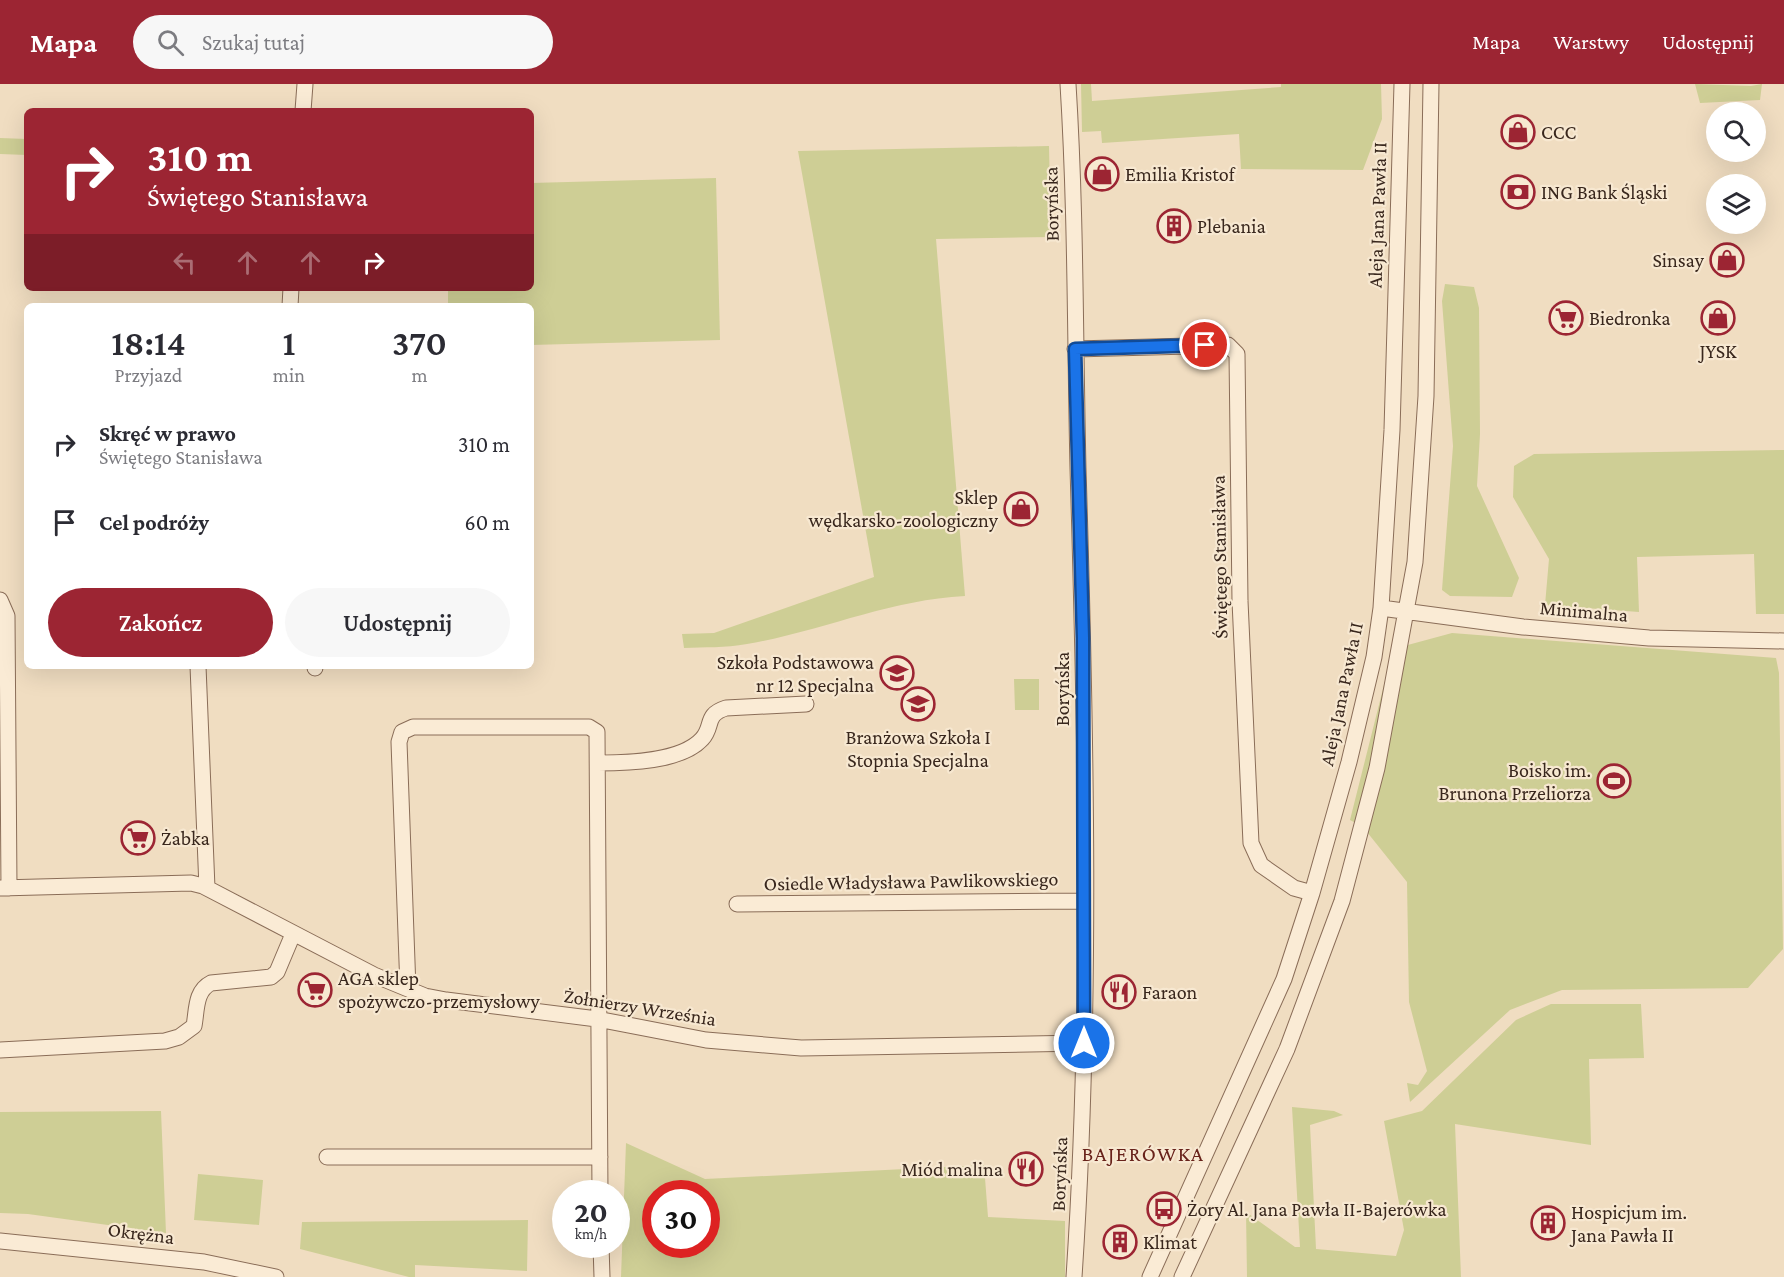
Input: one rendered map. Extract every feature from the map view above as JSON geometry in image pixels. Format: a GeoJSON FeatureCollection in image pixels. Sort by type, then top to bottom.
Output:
{"type":"FeatureCollection","features":[{"type":"Feature","properties":{"kind":"street"},"geometry":{"type":"LineString","coordinates":[[303,108],[305,84]]}},
{"type":"Feature","properties":{"kind":"street","name":"Boryńska"},"geometry":{"type":"LineString","coordinates":[[1068,84],[1083,638],[1085,901],[1080,1194],[1074,1277]]}},
{"type":"Feature","properties":{"kind":"street","name":"Aleja Jana Pawła II"},"geometry":{"type":"LineString","coordinates":[[1150,1277],[1284,979],[1312,893],[1349,762],[1374,657],[1381,609],[1392,430],[1402,84]]}},
{"type":"Feature","properties":{"kind":"street"},"geometry":{"type":"LineString","coordinates":[[1182,1277],[1287,1049],[1342,901],[1377,768],[1414,562],[1426,396],[1431,85]]}},
{"type":"Feature","properties":{"kind":"street","name":"Świętego Stanisława"},"geometry":{"type":"LineString","coordinates":[[1075,349],[1228,345],[1237,354],[1240,602],[1251,843],[1261,865],[1294,888],[1312,893]]}},
{"type":"Feature","properties":{"kind":"street"},"geometry":{"type":"LineString","coordinates":[[0,600],[7,616],[5,888]]}},
{"type":"Feature","properties":{"kind":"street","name":"Minimalna"},"geometry":{"type":"LineString","coordinates":[[1381,609],[1523,627],[1649,638],[1784,641]]}},
{"type":"Feature","properties":{"kind":"street"},"geometry":{"type":"LineString","coordinates":[[198,669],[207,888]]}},
{"type":"Feature","properties":{"kind":"street"},"geometry":{"type":"LineString","coordinates":[[598,763],[639,763],[696,745],[705,736],[710,718],[717,710],[806,704]]}},
{"type":"Feature","properties":{"kind":"street"},"geometry":{"type":"LineString","coordinates":[[408,989],[399,742],[402,732],[413,728],[589,727],[597,732],[597,1019],[600,1180]]}},
{"type":"Feature","properties":{"kind":"street","name":"Żołnierzy Września"},"geometry":{"type":"LineString","coordinates":[[5,888],[191,883],[207,888],[374,975],[408,989],[446,1000],[597,1019],[706,1040],[801,1048],[1084,1043]]}},
{"type":"Feature","properties":{"kind":"street","name":"Osiedle Władysława Pawlikowskiego"},"geometry":{"type":"LineString","coordinates":[[737,904],[1085,901]]}},
{"type":"Feature","properties":{"kind":"street"},"geometry":{"type":"LineString","coordinates":[[0,1050],[165,1041],[179,1037],[194,1026],[199,995],[204,986],[211,982],[272,977],[277,972],[293,934]]}},
{"type":"Feature","properties":{"kind":"street"},"geometry":{"type":"LineString","coordinates":[[327,1157],[600,1157]]}},
{"type":"Feature","properties":{"kind":"street","name":"Okrężna"},"geometry":{"type":"LineString","coordinates":[[0,1241],[204,1262],[276,1277]]}},
{"type":"Feature","properties":{"kind":"street"},"geometry":{"type":"LineString","coordinates":[[601,1258],[602,1277]]}},
{"type":"Feature","properties":{"kind":"green space"},"geometry":{"type":"Polygon","coordinates":[[[1081,84],[1091,84],[1092,101],[1281,87],[1281,84],[1381,84],[1382,119],[1363,170],[1241,169],[1239,134],[1102,143],[1101,131],[1082,132],[1081,84]]]}},
{"type":"Feature","properties":{"kind":"green space"},"geometry":{"type":"Polygon","coordinates":[[[1695,84],[1751,86],[1762,84],[1760,100],[1700,103],[1695,84]]]}},
{"type":"Feature","properties":{"kind":"green space"},"geometry":{"type":"Polygon","coordinates":[[[0,138],[24,139],[24,155],[0,154],[0,138]]]}},
{"type":"Feature","properties":{"kind":"green space"},"geometry":{"type":"Polygon","coordinates":[[[1049,146],[1051,237],[936,239],[965,596],[909,603],[802,632],[747,644],[684,648],[682,634],[714,633],[874,577],[798,151],[1049,146]]]}},
{"type":"Feature","properties":{"kind":"green space"},"geometry":{"type":"Polygon","coordinates":[[[716,178],[720,340],[534,345],[534,303],[448,303],[448,291],[534,291],[534,183],[716,178]]]}},
{"type":"Feature","properties":{"kind":"green space"},"geometry":{"type":"Polygon","coordinates":[[[1445,284],[1474,287],[1479,308],[1480,434],[1477,486],[1519,578],[1512,597],[1450,596],[1442,590],[1453,446],[1442,301],[1445,284]]]}},
{"type":"Feature","properties":{"kind":"green space"},"geometry":{"type":"Polygon","coordinates":[[[1784,450],[1784,614],[1756,614],[1754,554],[1637,557],[1639,612],[1545,605],[1549,559],[1513,497],[1514,466],[1534,454],[1784,450]]]}},
{"type":"Feature","properties":{"kind":"green space","name":"Boisko im. Brunona Przeliorza"},"geometry":{"type":"Polygon","coordinates":[[[1452,633],[1776,658],[1779,673],[1783,949],[1748,988],[1562,990],[1510,1010],[1410,1102],[1407,1083],[1418,1085],[1427,1071],[1409,1002],[1407,882],[1363,827],[1350,820],[1393,649],[1452,633]]]}},
{"type":"Feature","properties":{"kind":"green space"},"geometry":{"type":"Polygon","coordinates":[[[1014,679],[1039,679],[1039,710],[1015,710],[1014,679]]]}},
{"type":"Feature","properties":{"kind":"green space"},"geometry":{"type":"Polygon","coordinates":[[[1551,1004],[1641,1004],[1644,1058],[1589,1059],[1591,1145],[1455,1124],[1461,1277],[1247,1277],[1246,1212],[1295,1247],[1300,1247],[1292,1107],[1334,1111],[1343,1115],[1310,1125],[1316,1249],[1396,1256],[1404,1230],[1384,1121],[1422,1111],[1516,1020],[1551,1004]]]}},
{"type":"Feature","properties":{"kind":"green space"},"geometry":{"type":"Polygon","coordinates":[[[161,1111],[166,1233],[28,1214],[0,1213],[0,1112],[161,1111]]]}},
{"type":"Feature","properties":{"kind":"green space"},"geometry":{"type":"Polygon","coordinates":[[[626,1143],[705,1179],[984,1165],[988,1217],[1065,1221],[1065,1277],[621,1277],[622,1258],[630,1258],[630,1180],[625,1180],[626,1143]]]}},
{"type":"Feature","properties":{"kind":"green space"},"geometry":{"type":"Polygon","coordinates":[[[198,1174],[263,1180],[259,1225],[194,1220],[198,1174]]]}},
{"type":"Feature","properties":{"kind":"green space"},"geometry":{"type":"Polygon","coordinates":[[[528,1220],[527,1271],[415,1265],[415,1277],[409,1277],[300,1249],[302,1222],[528,1220]]]}},
{"type":"Feature","properties":{"kind":"place","name":"CCC"},"geometry":{"type":"Point","coordinates":[1518,132]}},
{"type":"Feature","properties":{"kind":"place","name":"Emilia Kristof"},"geometry":{"type":"Point","coordinates":[1102,174]}},
{"type":"Feature","properties":{"kind":"place","name":"ING Bank Śląski"},"geometry":{"type":"Point","coordinates":[1518,192]}},
{"type":"Feature","properties":{"kind":"place","name":"Plebania"},"geometry":{"type":"Point","coordinates":[1174,226]}},
{"type":"Feature","properties":{"kind":"place","name":"Sinsay"},"geometry":{"type":"Point","coordinates":[1727,260]}},
{"type":"Feature","properties":{"kind":"place","name":"Biedronka"},"geometry":{"type":"Point","coordinates":[1566,318]}},
{"type":"Feature","properties":{"kind":"place","name":"JYSK"},"geometry":{"type":"Point","coordinates":[1718,318]}},
{"type":"Feature","properties":{"kind":"place","name":"Sklep wędkarsko-zoologiczny"},"geometry":{"type":"Point","coordinates":[1021,509]}},
{"type":"Feature","properties":{"kind":"place","name":"Szkoła Podstawowa nr 12 Specjalna"},"geometry":{"type":"Point","coordinates":[897,673]}},
{"type":"Feature","properties":{"kind":"place","name":"Branżowa Szkoła I Stopnia Specjalna"},"geometry":{"type":"Point","coordinates":[918,704]}},
{"type":"Feature","properties":{"kind":"place","name":"Boisko im. Brunona Przeliorza"},"geometry":{"type":"Point","coordinates":[1614,781]}},
{"type":"Feature","properties":{"kind":"place","name":"Żabka"},"geometry":{"type":"Point","coordinates":[138,838]}},
{"type":"Feature","properties":{"kind":"place","name":"AGA sklep spożywczo-przemysłowy"},"geometry":{"type":"Point","coordinates":[315,990]}},
{"type":"Feature","properties":{"kind":"place","name":"Faraon"},"geometry":{"type":"Point","coordinates":[1119,992]}},
{"type":"Feature","properties":{"kind":"place","name":"Miód malina"},"geometry":{"type":"Point","coordinates":[1026,1169]}},
{"type":"Feature","properties":{"kind":"place","name":"Żory Al. Jana Pawła II-Bajerówka"},"geometry":{"type":"Point","coordinates":[1164,1209]}},
{"type":"Feature","properties":{"kind":"place","name":"Hospicjum im. Jana Pawła II"},"geometry":{"type":"Point","coordinates":[1548,1223]}},
{"type":"Feature","properties":{"kind":"place","name":"Klimat"},"geometry":{"type":"Point","coordinates":[1120,1242]}},
{"type":"Feature","properties":{"kind":"district","name":"BAJERÓWKA"},"geometry":{"type":"Point","coordinates":[1143,1154]}},
{"type":"Feature","properties":{"kind":"route"},"geometry":{"type":"LineString","coordinates":[[1084,1043],[1083,638],[1075,349],[1205,345]]}}]}
